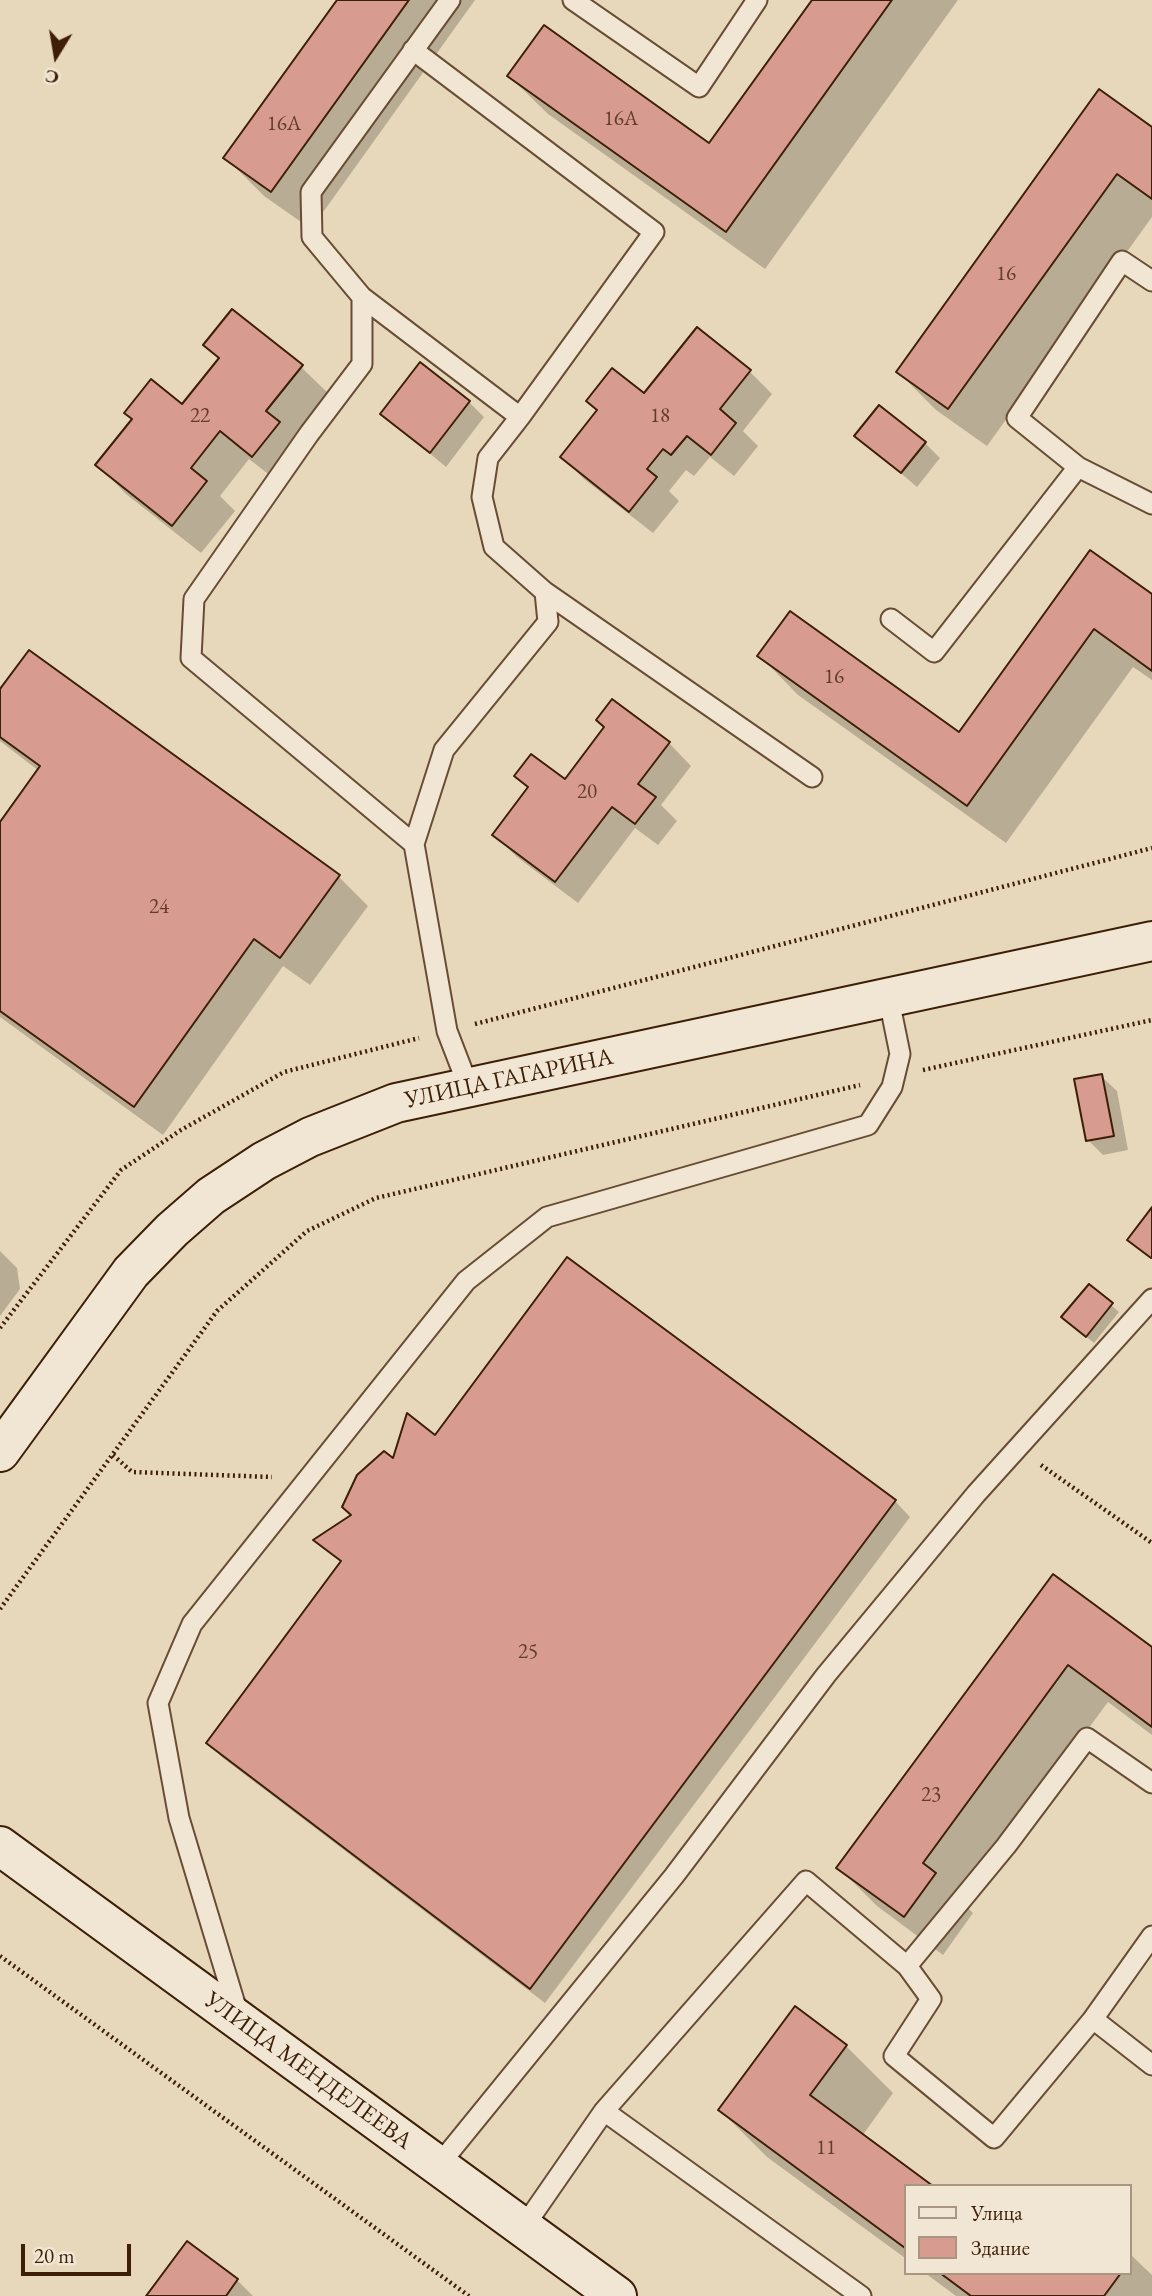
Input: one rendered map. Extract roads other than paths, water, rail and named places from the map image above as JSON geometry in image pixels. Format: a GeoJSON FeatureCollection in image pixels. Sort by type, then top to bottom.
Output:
{"type":"FeatureCollection","features":[{"type":"Feature","properties":{"kind":"main road","name":"УЛИЦА ГАГАРИНА"},"geometry":{"type":"LineString","coordinates":[[0,1452],[131,1272],[172,1230],[211,1196],[264,1161],[349,1121],[396,1103],[888,995],[1152,941]]}},
{"type":"Feature","properties":{"kind":"main road","name":"УЛИЦА МЕНДЕЛЕЕВА"},"geometry":{"type":"LineString","coordinates":[[0,1846],[617,2296]]}},
{"type":"Feature","properties":{"kind":"lane"},"geometry":{"type":"LineString","coordinates":[[450,0],[311,192],[312,237],[362,297],[520,417]]}},
{"type":"Feature","properties":{"kind":"lane"},"geometry":{"type":"LineString","coordinates":[[573,0],[699,87],[757,0]]}},
{"type":"Feature","properties":{"kind":"lane"},"geometry":{"type":"LineString","coordinates":[[412,50],[654,232],[488,458],[482,497],[494,547],[545,592],[812,777]]}},
{"type":"Feature","properties":{"kind":"lane"},"geometry":{"type":"LineString","coordinates":[[1152,281],[1122,261],[1017,418],[1078,467],[1152,503]]}},
{"type":"Feature","properties":{"kind":"lane"},"geometry":{"type":"LineString","coordinates":[[362,297],[362,364],[309,434],[194,599],[191,658],[414,844]]}},
{"type":"Feature","properties":{"kind":"lane"},"geometry":{"type":"LineString","coordinates":[[891,619],[934,652],[1078,467]]}},
{"type":"Feature","properties":{"kind":"lane"},"geometry":{"type":"LineString","coordinates":[[469,1088],[447,1031],[414,844],[444,750],[548,622],[545,592]]}},
{"type":"Feature","properties":{"kind":"lane"},"geometry":{"type":"LineString","coordinates":[[240,2022],[179,1818],[158,1703],[192,1624],[466,1281],[547,1217],[868,1125],[892,1087],[900,1054],[888,995]]}},
{"type":"Feature","properties":{"kind":"lane"},"geometry":{"type":"LineString","coordinates":[[438,2166],[674,1876],[826,1675],[1018,1448],[1152,1299]]}},
{"type":"Feature","properties":{"kind":"lane"},"geometry":{"type":"LineString","coordinates":[[907,1966],[1006,1846],[1087,1738],[1152,1783]]}},
{"type":"Feature","properties":{"kind":"lane"},"geometry":{"type":"LineString","coordinates":[[523,2228],[604,2110],[806,1881],[907,1966],[931,1999],[894,2056],[994,2138],[1093,2019],[1152,1936]]}},
{"type":"Feature","properties":{"kind":"lane"},"geometry":{"type":"LineString","coordinates":[[1093,2019],[1152,2065]]}},
{"type":"Feature","properties":{"kind":"lane"},"geometry":{"type":"LineString","coordinates":[[604,2110],[861,2296]]}}]}
